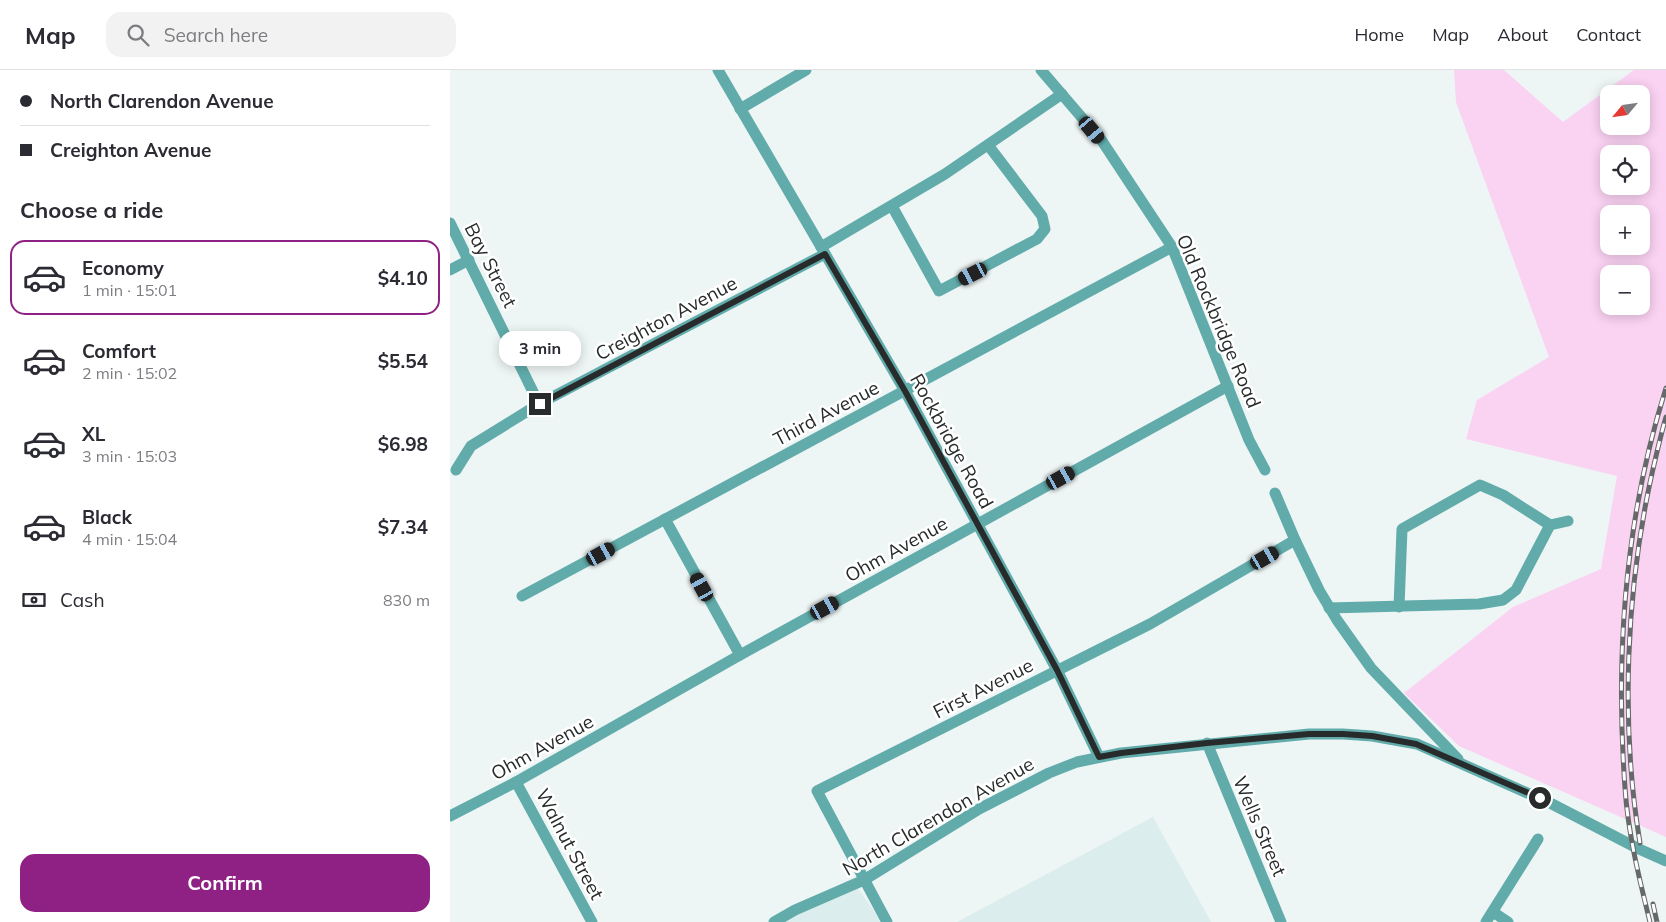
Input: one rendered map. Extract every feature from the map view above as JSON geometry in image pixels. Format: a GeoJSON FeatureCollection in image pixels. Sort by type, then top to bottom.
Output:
{"type":"FeatureCollection","features":[{"type":"Feature","properties":{"kind":"street","name":"Rockbridge Road"},"geometry":{"type":"LineString","coordinates":[[718,70],[905,391],[1057,670],[1099,757]]}},
{"type":"Feature","properties":{"kind":"street"},"geometry":{"type":"LineString","coordinates":[[740,109],[806,70]]}},
{"type":"Feature","properties":{"kind":"street","name":"Old Rockbridge Road"},"geometry":{"type":"LineString","coordinates":[[1041,70],[1102,141],[1172,247],[1249,440],[1265,470]]}},
{"type":"Feature","properties":{"kind":"street","name":"Creighton Avenue"},"geometry":{"type":"LineString","coordinates":[[456,470],[471,446],[540,404],[823,251],[945,174],[1062,94]]}},
{"type":"Feature","properties":{"kind":"street"},"geometry":{"type":"LineString","coordinates":[[892,206],[939,291],[1037,239],[1045,229],[1042,216],[988,145]]}},
{"type":"Feature","properties":{"kind":"street","name":"Bay Street"},"geometry":{"type":"LineString","coordinates":[[450,224],[540,404]]}},
{"type":"Feature","properties":{"kind":"street","name":"Third Avenue"},"geometry":{"type":"LineString","coordinates":[[522,596],[1172,247]]}},
{"type":"Feature","properties":{"kind":"street"},"geometry":{"type":"LineString","coordinates":[[450,270],[469,260]]}},
{"type":"Feature","properties":{"kind":"street","name":"Ohm Avenue"},"geometry":{"type":"LineString","coordinates":[[450,816],[516,782],[740,654],[1228,386]]}},
{"type":"Feature","properties":{"kind":"street"},"geometry":{"type":"LineString","coordinates":[[1399,607],[1402,529],[1480,485],[1503,495],[1550,525],[1568,521]]}},
{"type":"Feature","properties":{"kind":"street"},"geometry":{"type":"LineString","coordinates":[[1275,493],[1295,540],[1330,608],[1371,668],[1462,764]]}},
{"type":"Feature","properties":{"kind":"street"},"geometry":{"type":"LineString","coordinates":[[665,519],[740,654]]}},
{"type":"Feature","properties":{"kind":"street"},"geometry":{"type":"LineString","coordinates":[[1330,608],[1479,604],[1503,600],[1516,590],[1550,525]]}},
{"type":"Feature","properties":{"kind":"street","name":"First Avenue"},"geometry":{"type":"LineString","coordinates":[[864,880],[817,790],[1173,611],[1295,540]]}},
{"type":"Feature","properties":{"kind":"street","name":"North Clarendon Avenue"},"geometry":{"type":"LineString","coordinates":[[774,922],[794,910],[864,880],[979,809],[1050,772],[1077,762],[1121,753],[1309,734],[1372,736],[1416,744],[1552,804],[1614,837],[1666,861]]}},
{"type":"Feature","properties":{"kind":"street","name":"Wells Street"},"geometry":{"type":"LineString","coordinates":[[1207,743],[1282,922]]}},
{"type":"Feature","properties":{"kind":"street","name":"Walnut Street"},"geometry":{"type":"LineString","coordinates":[[516,782],[592,922]]}},
{"type":"Feature","properties":{"kind":"street"},"geometry":{"type":"LineString","coordinates":[[1508,922],[1490,917],[1538,839]]}},
{"type":"Feature","properties":{"kind":"street"},"geometry":{"type":"LineString","coordinates":[[864,880],[887,922]]}},
{"type":"Feature","properties":{"kind":"shaded area"},"geometry":{"type":"Polygon","coordinates":[[[1454,70],[1504,70],[1563,122],[1600,95],[1600,135],[1650,135],[1650,85],[1614,85],[1634,70],[1666,70],[1666,837],[1459,746],[1404,693],[1513,607],[1601,569],[1617,476],[1466,439],[1477,400],[1549,357],[1456,102],[1454,70]]]}},
{"type":"Feature","properties":{"kind":"shaded area"},"geometry":{"type":"Polygon","coordinates":[[[1153,817],[1211,922],[957,922],[1153,817]]]}},
{"type":"Feature","properties":{"kind":"shaded area"},"geometry":{"type":"Polygon","coordinates":[[[851,879],[882,922],[770,922],[851,879]]]}},
{"type":"Feature","properties":{"kind":"railway"},"geometry":{"type":"LineString","coordinates":[[1650,922],[1634,855],[1626,805],[1621,686],[1626,586],[1632,536],[1652,437],[1666,388]]}},
{"type":"Feature","properties":{"kind":"railway"},"geometry":{"type":"LineString","coordinates":[[1640,843],[1630,751],[1629,655],[1637,560],[1644,514],[1666,417]]}},
{"type":"Feature","properties":{"kind":"railway"},"geometry":{"type":"LineString","coordinates":[[1653,904],[1657,922]]}},
{"type":"Feature","properties":{"kind":"route"},"geometry":{"type":"LineString","coordinates":[[540,404],[825,254],[905,391],[1057,670],[1099,757],[1207,743],[1309,734],[1372,736],[1416,744],[1540,798]]}}]}
